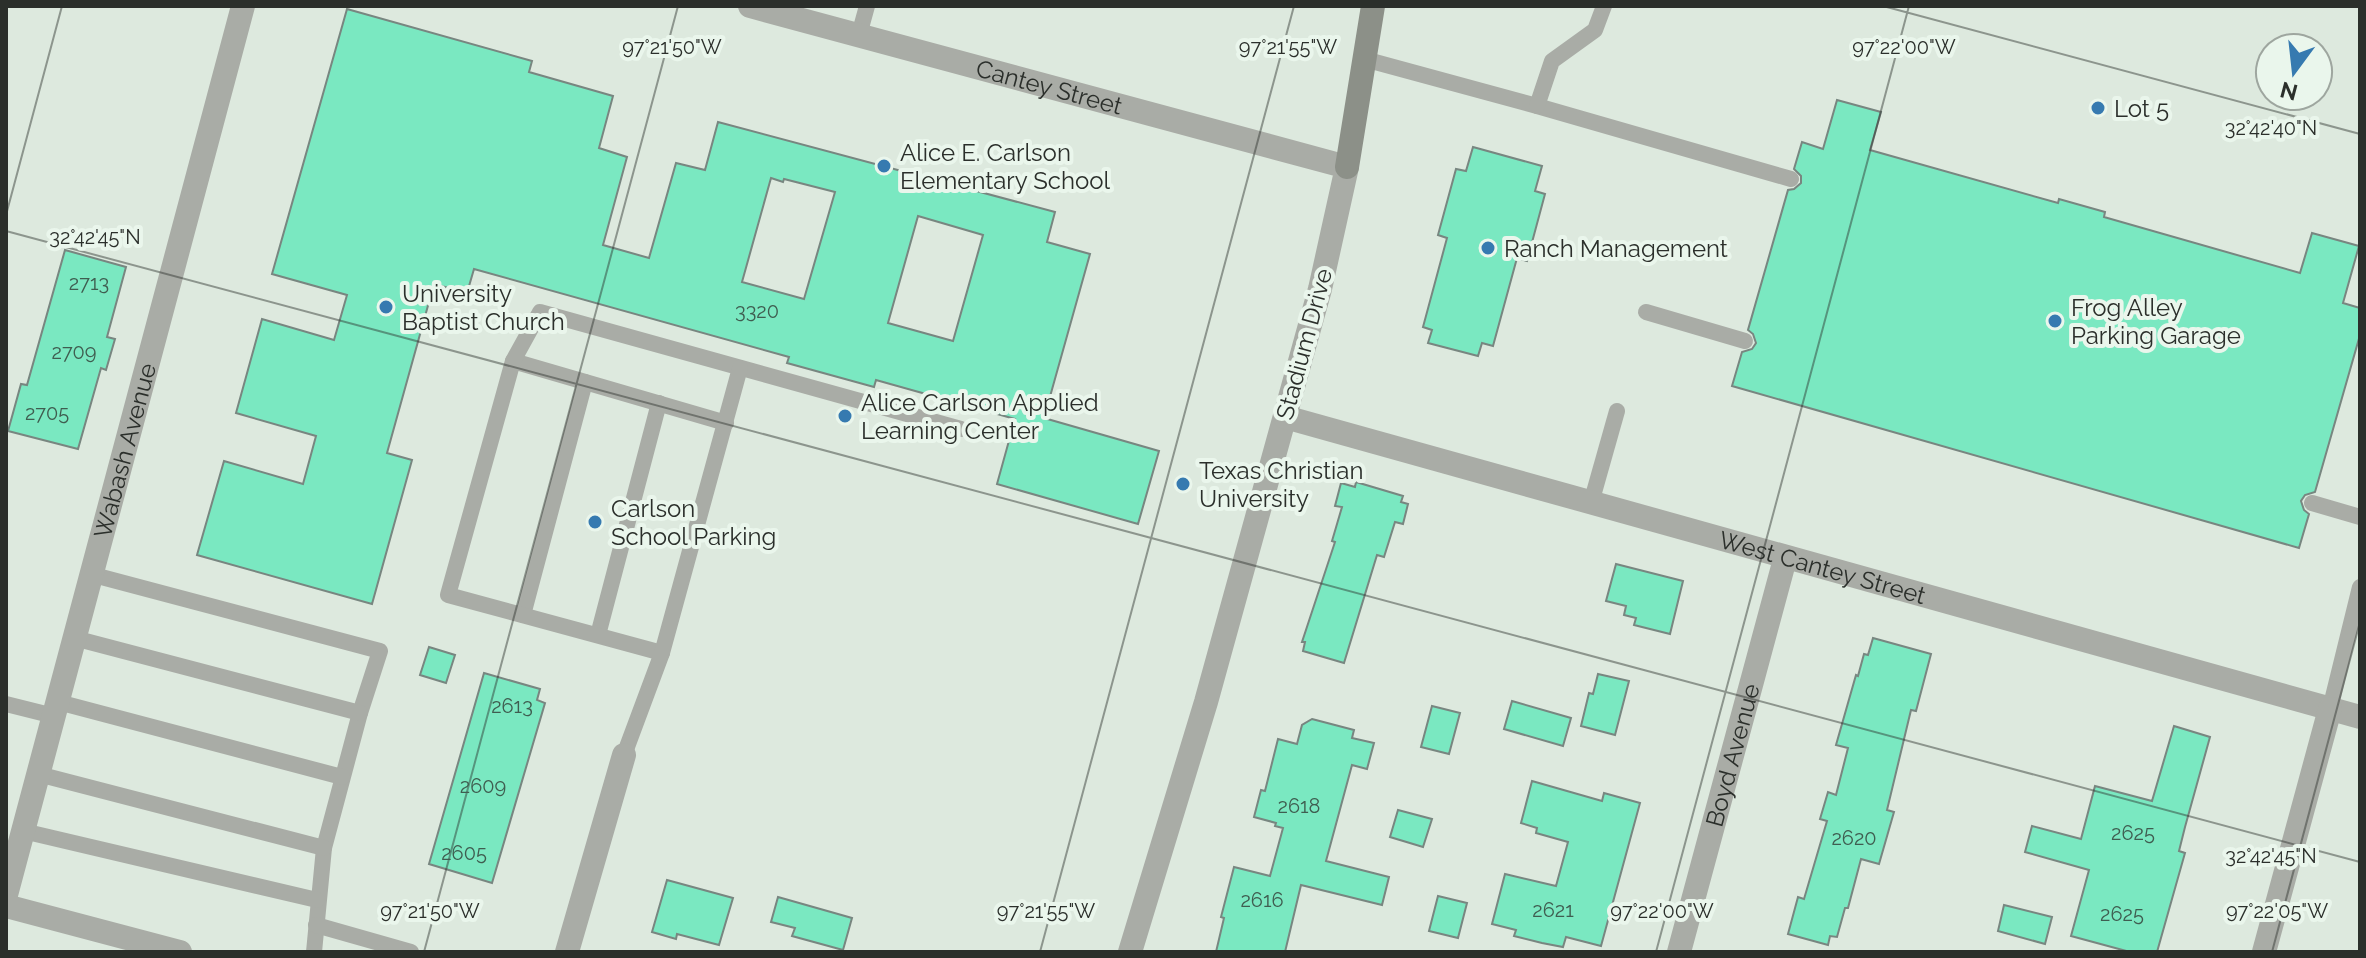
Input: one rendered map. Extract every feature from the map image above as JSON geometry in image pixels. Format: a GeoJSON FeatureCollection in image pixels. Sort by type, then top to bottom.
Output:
{"type":"FeatureCollection","features":[{"type":"Feature","properties":{"kind":"street","name":"Wabash Avenue"},"geometry":{"type":"LineString","coordinates":[[6,895],[243,6]]}},
{"type":"Feature","properties":{"kind":"street","name":"Cantey Street"},"geometry":{"type":"LineString","coordinates":[[750,6],[1347,167]]}},
{"type":"Feature","properties":{"kind":"street","name":"Stadium Drive"},"geometry":{"type":"LineString","coordinates":[[1130,952],[1206,702],[1320,289],[1347,167],[1373,6]]}},
{"type":"Feature","properties":{"kind":"street","name":"West Cantey Street"},"geometry":{"type":"LineString","coordinates":[[1285,417],[2360,717]]}},
{"type":"Feature","properties":{"kind":"street","name":"Boyd Avenue"},"geometry":{"type":"LineString","coordinates":[[1679,952],[1785,559]]}},
{"type":"Feature","properties":{"kind":"street"},"geometry":{"type":"LineString","coordinates":[[2264,952],[2330,709]]}},
{"type":"Feature","properties":{"kind":"street"},"geometry":{"type":"LineString","coordinates":[[567,952],[624,755]]}},
{"type":"Feature","properties":{"kind":"street"},"geometry":{"type":"LineString","coordinates":[[6,906],[180,952]]}},
{"type":"Feature","properties":{"kind":"lane"},"geometry":{"type":"LineString","coordinates":[[859,35],[867,6]]}},
{"type":"Feature","properties":{"kind":"lane"},"geometry":{"type":"LineString","coordinates":[[1537,106],[1552,61],[1595,30],[1604,6]]}},
{"type":"Feature","properties":{"kind":"lane"},"geometry":{"type":"LineString","coordinates":[[1364,59],[1791,179]]}},
{"type":"Feature","properties":{"kind":"lane"},"geometry":{"type":"LineString","coordinates":[[662,653],[448,595],[513,361],[540,312],[961,429]]}},
{"type":"Feature","properties":{"kind":"lane"},"geometry":{"type":"LineString","coordinates":[[1646,312],[1745,341]]}},
{"type":"Feature","properties":{"kind":"lane"},"geometry":{"type":"LineString","coordinates":[[513,361],[726,423]]}},
{"type":"Feature","properties":{"kind":"lane"},"geometry":{"type":"LineString","coordinates":[[624,755],[662,653],[740,368]]}},
{"type":"Feature","properties":{"kind":"lane"},"geometry":{"type":"LineString","coordinates":[[523,615],[585,382]]}},
{"type":"Feature","properties":{"kind":"lane"},"geometry":{"type":"LineString","coordinates":[[598,635],[659,403]]}},
{"type":"Feature","properties":{"kind":"lane"},"geometry":{"type":"LineString","coordinates":[[1591,503],[1617,411]]}},
{"type":"Feature","properties":{"kind":"lane"},"geometry":{"type":"LineString","coordinates":[[2312,503],[2360,517]]}},
{"type":"Feature","properties":{"kind":"lane"},"geometry":{"type":"LineString","coordinates":[[90,574],[380,651],[324,848],[314,952]]}},
{"type":"Feature","properties":{"kind":"lane"},"geometry":{"type":"LineString","coordinates":[[2330,709],[2360,587]]}},
{"type":"Feature","properties":{"kind":"lane"},"geometry":{"type":"LineString","coordinates":[[74,638],[360,713]]}},
{"type":"Feature","properties":{"kind":"lane"},"geometry":{"type":"LineString","coordinates":[[6,704],[56,709],[342,777]]}},
{"type":"Feature","properties":{"kind":"lane"},"geometry":{"type":"LineString","coordinates":[[38,774],[324,848]]}},
{"type":"Feature","properties":{"kind":"lane"},"geometry":{"type":"LineString","coordinates":[[23,831],[317,900]]}},
{"type":"Feature","properties":{"kind":"lane"},"geometry":{"type":"LineString","coordinates":[[316,925],[411,952]]}},
{"type":"Feature","properties":{"kind":"building"},"geometry":{"type":"Polygon","coordinates":[[[347,9],[532,61],[529,72],[613,96],[599,148],[627,157],[603,245],[649,258],[676,163],[705,170],[718,122],[1055,212],[1047,242],[1090,254],[1044,418],[1159,451],[1138,524],[997,484],[1015,419],[876,380],[874,387],[787,363],[789,357],[474,269],[467,293],[434,284],[387,453],[412,460],[372,604],[197,555],[224,461],[303,484],[316,436],[236,413],[262,319],[334,340],[347,295],[272,274],[347,9]],[[771,178],[742,282],[804,299],[835,192],[771,178]],[[918,216],[888,323],[953,341],[983,235],[918,216]]]}},
{"type":"Feature","properties":{"kind":"building","name":"Frog Alley Parking Garage"},"geometry":{"type":"Polygon","coordinates":[[[1837,100],[1881,112],[1870,150],[2058,203],[2059,199],[2105,212],[2104,217],[2300,273],[2312,233],[2359,246],[2343,303],[2360,308],[2360,335],[2315,492],[2305,495],[2301,501],[2309,514],[2299,548],[1732,386],[1742,352],[1752,349],[1756,343],[1748,330],[1788,190],[1801,183],[1801,176],[1794,169],[1802,142],[1823,149],[1837,100]]]}},
{"type":"Feature","properties":{"kind":"building","name":"Ranch Management"},"geometry":{"type":"Polygon","coordinates":[[[1473,147],[1542,166],[1535,191],[1545,194],[1527,261],[1517,258],[1493,346],[1482,343],[1478,356],[1428,343],[1432,330],[1423,327],[1447,238],[1438,235],[1456,169],[1466,171],[1473,147]]]}},
{"type":"Feature","properties":{"kind":"building"},"geometry":{"type":"Polygon","coordinates":[[[65,250],[126,267],[107,337],[115,339],[106,370],[101,368],[78,449],[8,431],[21,384],[27,385],[65,250]]]}},
{"type":"Feature","properties":{"kind":"building"},"geometry":{"type":"Polygon","coordinates":[[[1356,482],[1403,496],[1401,502],[1408,504],[1403,524],[1395,522],[1384,557],[1377,555],[1344,663],[1303,651],[1305,642],[1302,642],[1335,542],[1332,541],[1342,507],[1335,506],[1341,483],[1355,487],[1356,482]]]}},
{"type":"Feature","properties":{"kind":"building"},"geometry":{"type":"Polygon","coordinates":[[[1616,564],[1683,581],[1670,634],[1634,625],[1636,618],[1624,615],[1626,606],[1606,601],[1616,564]]]}},
{"type":"Feature","properties":{"kind":"building"},"geometry":{"type":"Polygon","coordinates":[[[1873,638],[1931,654],[1916,711],[1911,710],[1887,810],[1894,812],[1879,864],[1861,859],[1837,937],[1830,936],[1828,945],[1788,934],[1798,897],[1804,899],[1827,821],[1820,819],[1828,792],[1836,795],[1848,748],[1836,745],[1856,675],[1864,654],[1868,655],[1873,638]]]}},
{"type":"Feature","properties":{"kind":"building"},"geometry":{"type":"Polygon","coordinates":[[[429,647],[455,655],[446,683],[420,675],[429,647]]]}},
{"type":"Feature","properties":{"kind":"building"},"geometry":{"type":"Polygon","coordinates":[[[484,673],[540,689],[537,700],[545,703],[492,883],[429,864],[484,673]]]}},
{"type":"Feature","properties":{"kind":"building"},"geometry":{"type":"Polygon","coordinates":[[[1598,674],[1629,681],[1615,735],[1581,726],[1589,693],[1593,694],[1598,674]]]}},
{"type":"Feature","properties":{"kind":"building"},"geometry":{"type":"Polygon","coordinates":[[[1512,701],[1571,718],[1563,746],[1504,729],[1512,701]]]}},
{"type":"Feature","properties":{"kind":"building"},"geometry":{"type":"Polygon","coordinates":[[[1432,706],[1460,713],[1449,754],[1421,747],[1432,706]]]}},
{"type":"Feature","properties":{"kind":"building"},"geometry":{"type":"Polygon","coordinates":[[[1312,719],[1354,730],[1352,738],[1374,743],[1367,769],[1352,765],[1326,861],[1389,877],[1382,905],[1301,885],[1285,952],[1216,952],[1234,867],[1270,876],[1283,828],[1254,817],[1261,790],[1265,791],[1278,739],[1297,744],[1302,725],[1312,719]]]}},
{"type":"Feature","properties":{"kind":"building"},"geometry":{"type":"Polygon","coordinates":[[[2174,726],[2210,737],[2179,851],[2185,853],[2157,952],[2130,952],[2071,936],[2089,870],[2025,852],[2032,826],[2081,839],[2095,786],[2152,801],[2174,726]]]}},
{"type":"Feature","properties":{"kind":"building"},"geometry":{"type":"Polygon","coordinates":[[[1532,781],[1602,801],[1604,793],[1640,803],[1601,946],[1566,937],[1563,947],[1542,943],[1514,936],[1516,930],[1492,924],[1505,874],[1556,886],[1568,842],[1536,833],[1537,828],[1521,823],[1532,781]]]}},
{"type":"Feature","properties":{"kind":"building"},"geometry":{"type":"Polygon","coordinates":[[[1398,810],[1432,819],[1423,847],[1390,837],[1398,810]]]}},
{"type":"Feature","properties":{"kind":"building"},"geometry":{"type":"Polygon","coordinates":[[[667,880],[733,898],[719,945],[677,934],[676,939],[652,932],[667,880]]]}},
{"type":"Feature","properties":{"kind":"building"},"geometry":{"type":"Polygon","coordinates":[[[1438,896],[1467,903],[1458,938],[1429,931],[1438,896]]]}},
{"type":"Feature","properties":{"kind":"building"},"geometry":{"type":"Polygon","coordinates":[[[778,897],[852,918],[843,950],[792,936],[795,928],[771,922],[778,897]]]}},
{"type":"Feature","properties":{"kind":"building"},"geometry":{"type":"Polygon","coordinates":[[[2004,905],[2052,917],[2045,944],[1998,931],[2004,905]]]}},
{"type":"Feature","properties":{"kind":"place","name":"Lot 5"},"geometry":{"type":"Point","coordinates":[2098,108]}},
{"type":"Feature","properties":{"kind":"place","name":"Alice E. Carlson Elementary School"},"geometry":{"type":"Point","coordinates":[884,166]}},
{"type":"Feature","properties":{"kind":"place","name":"Ranch Management"},"geometry":{"type":"Point","coordinates":[1488,248]}},
{"type":"Feature","properties":{"kind":"place","name":"University Baptist Church"},"geometry":{"type":"Point","coordinates":[386,307]}},
{"type":"Feature","properties":{"kind":"place","name":"Frog Alley Parking Garage"},"geometry":{"type":"Point","coordinates":[2055,321]}},
{"type":"Feature","properties":{"kind":"place","name":"Alice Carlson Applied Learning Center"},"geometry":{"type":"Point","coordinates":[845,416]}},
{"type":"Feature","properties":{"kind":"place","name":"Texas Christian University"},"geometry":{"type":"Point","coordinates":[1183,484]}},
{"type":"Feature","properties":{"kind":"place","name":"Carlson School Parking"},"geometry":{"type":"Point","coordinates":[595,522]}}]}
